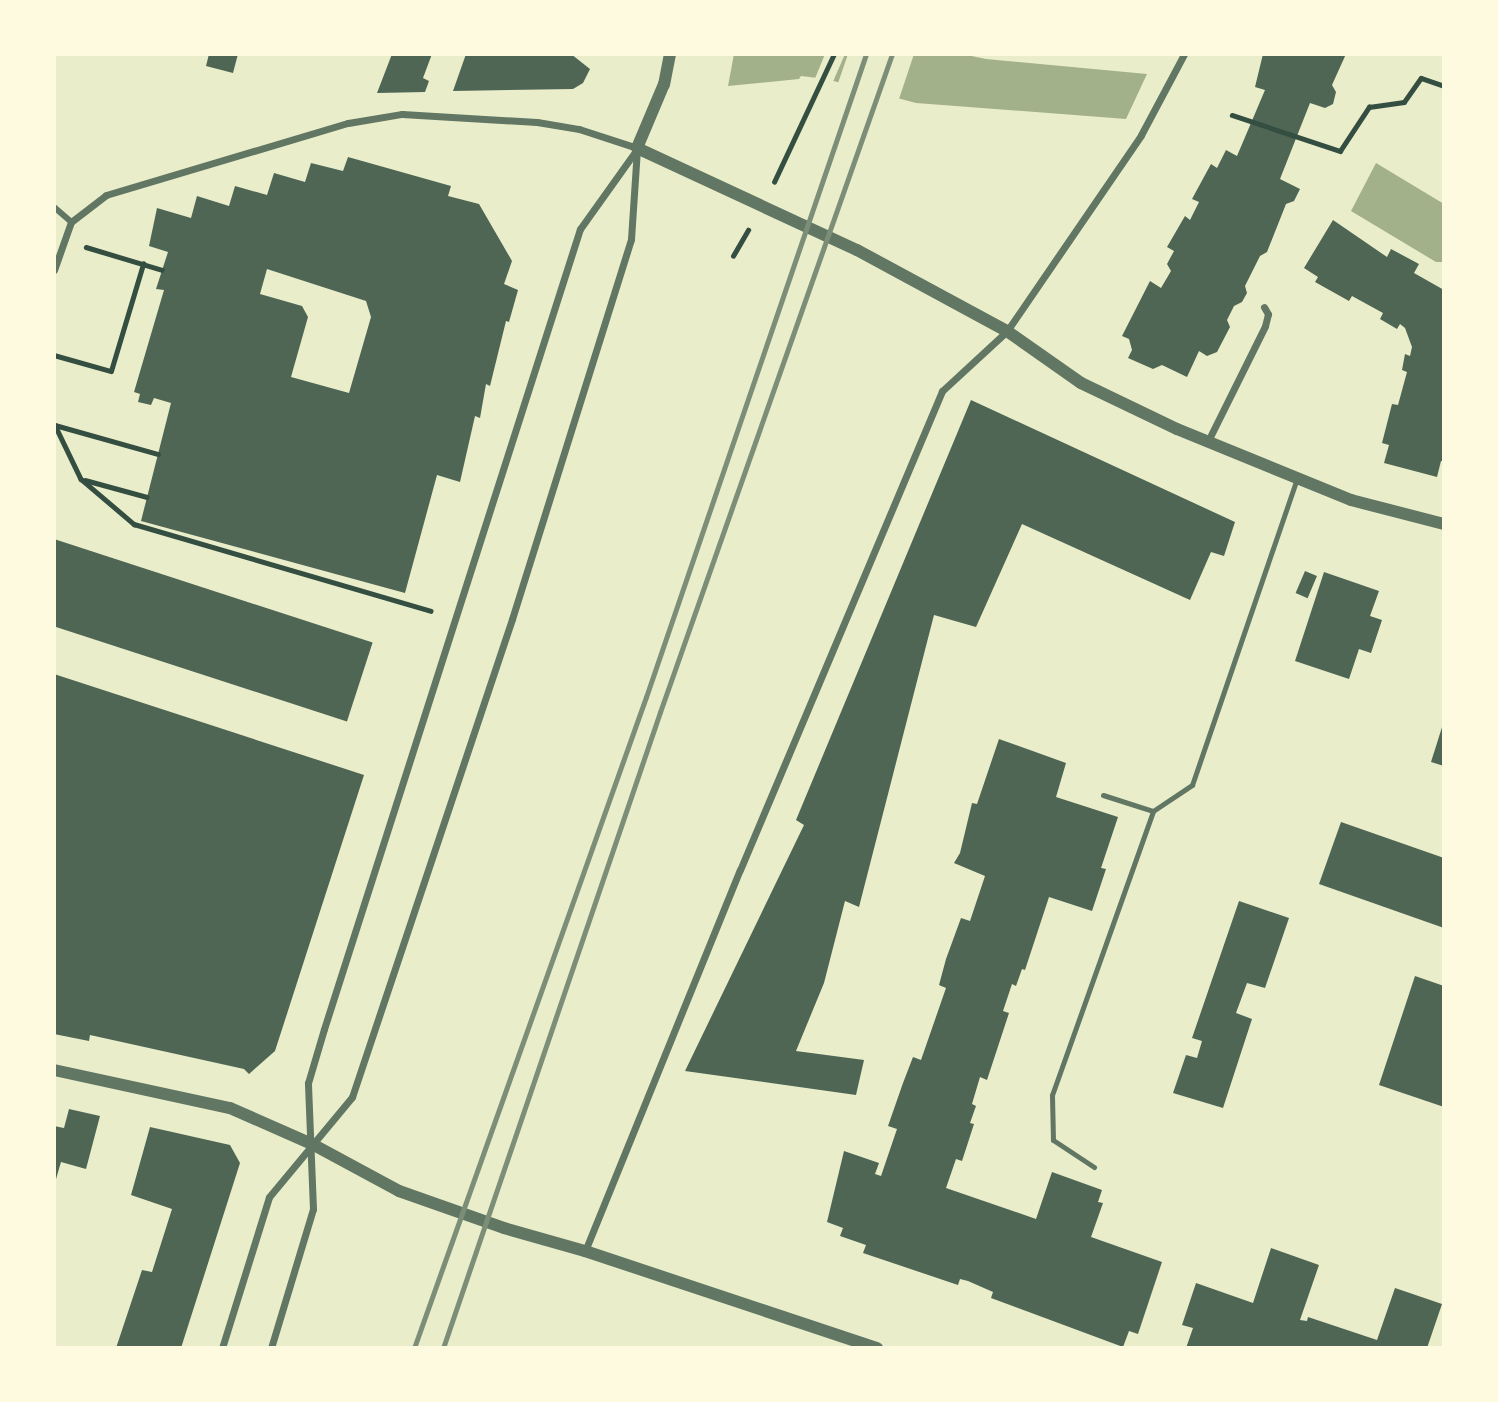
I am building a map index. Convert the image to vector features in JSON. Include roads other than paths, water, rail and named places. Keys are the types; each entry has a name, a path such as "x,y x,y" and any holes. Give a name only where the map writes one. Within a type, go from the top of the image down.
{"street":[{"path":"271,1348 313,1209 308,1083 580,229 637,148 664,84 670,54"},
{"path":"585,1251 740,870 942,391 1007,331 1141,135 1184,54"},
{"path":"54,270 71,222 106,195 348,123 402,114 537,122 579,129 637,148 857,250 1007,331 1081,383 1208,441 1351,500 1444,524"},
{"path":"222,1348 270,1197 352,1097 512,619 631,239 637,148"},
{"path":"54,207 71,222"},
{"path":"1208,441 1265,326 1268,314 1264,307"},
{"path":"54,1070 230,1108 312,1144 399,1191 504,1228 585,1251 877,1348"}],"lane":[{"path":"1094,1167 1054,1140 1052,1095 1153,811 1192,785 1297,478"},
{"path":"1103,795 1153,811"}],"railway":[{"path":"414,1348 646,697 866,54"},
{"path":"443,1348 660,712 892,54"}]}
